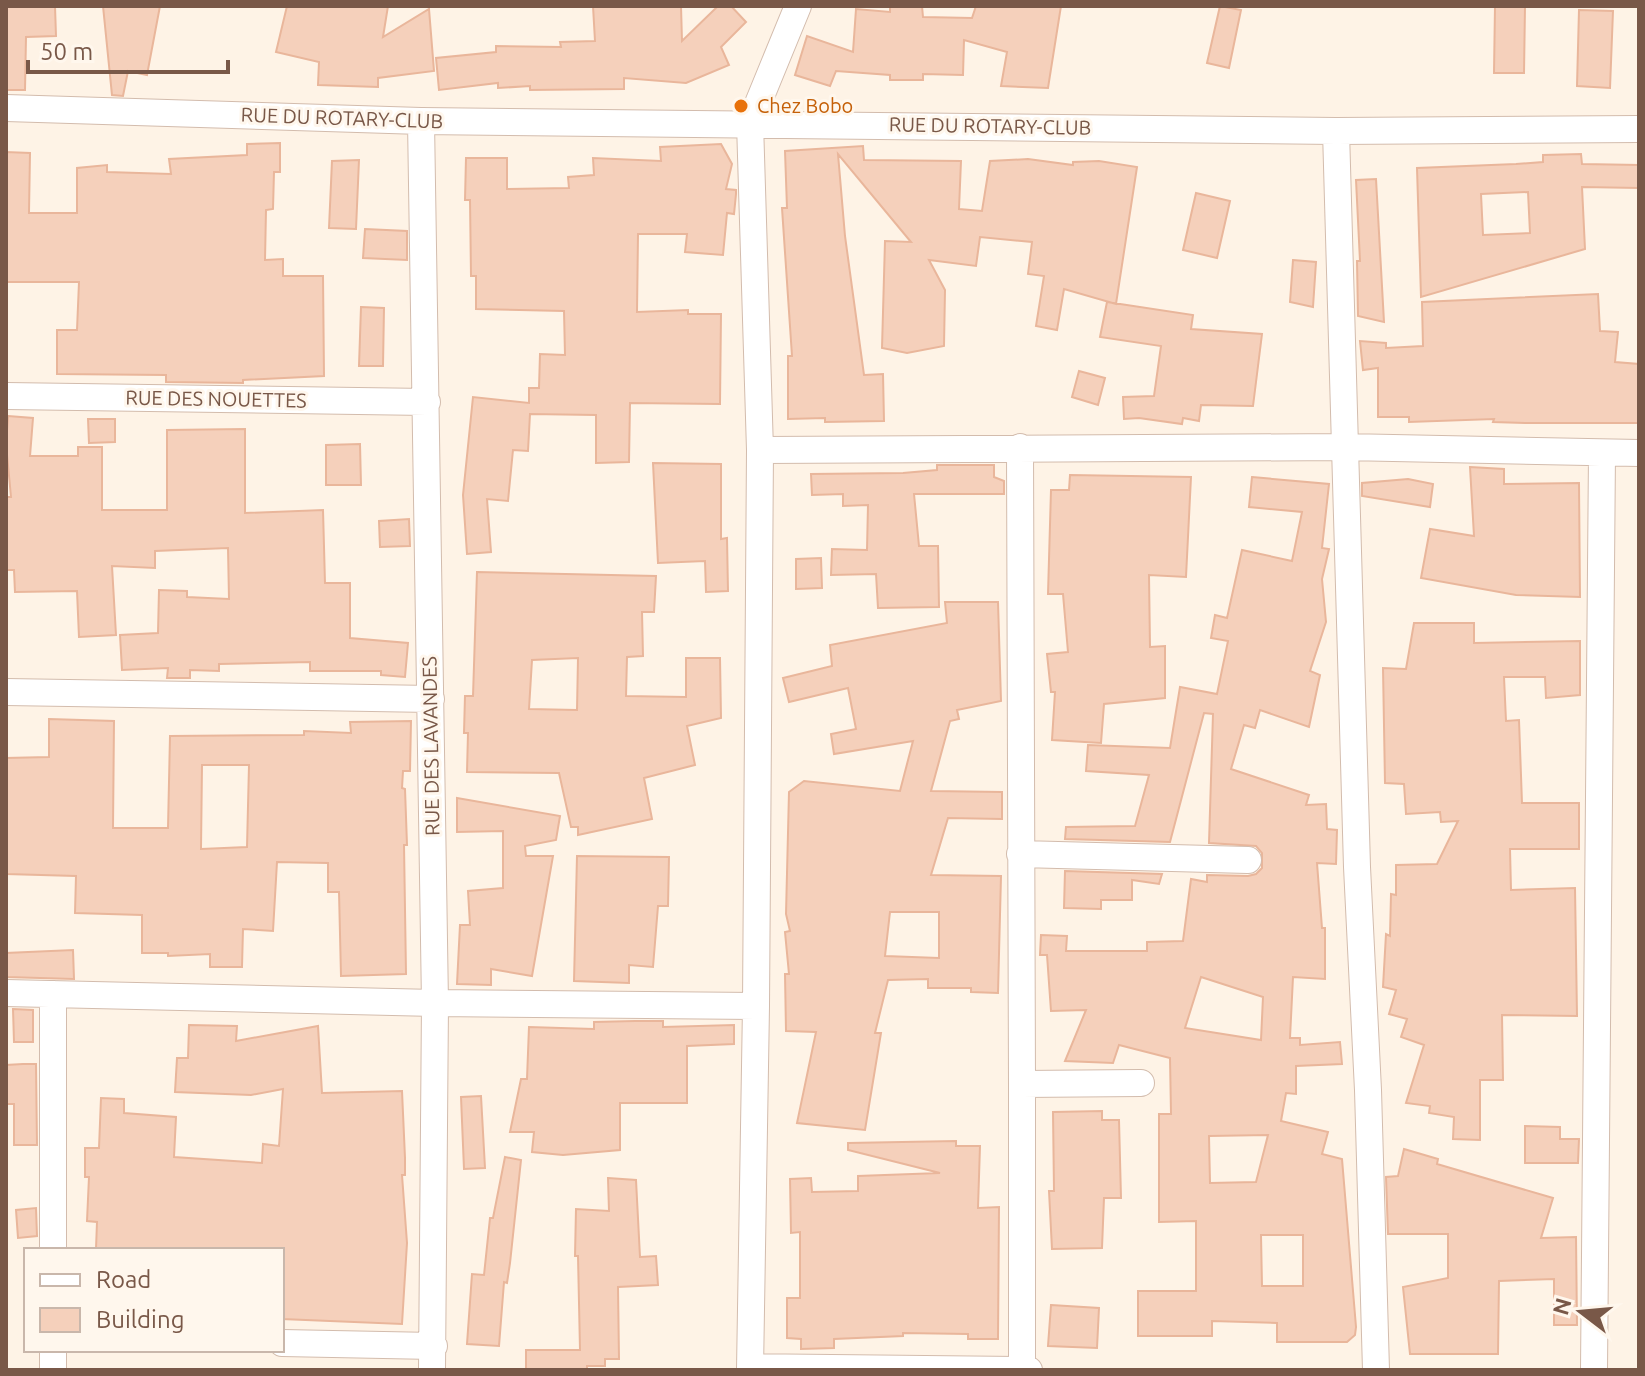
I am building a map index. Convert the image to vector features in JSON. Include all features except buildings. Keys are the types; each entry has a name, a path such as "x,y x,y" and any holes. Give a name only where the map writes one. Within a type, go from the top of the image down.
{"street":[{"path":"798,6 750,123 760,450 750,1368 1029,1370"},
{"name":"RUE DU ROTARY-CLUB","path":"6,108 421,121 1336,131 1639,129"},
{"name":"RUE DES LAVANDES","path":"421,121 435,1003 433,1358"},
{"path":"1336,131 1357,867 1368,1090 1376,1370"},
{"name":"RUE DES NOUETTES","path":"6,396 427,402"},
{"path":"1020,447 1022,1370"},
{"path":"760,450 1345,447 1639,453"},
{"path":"1594,1370 1602,453"},
{"path":"6,692 431,699"},
{"path":"1020,854 1248,860"},
{"path":"6,993 435,1003 756,1006"},
{"path":"53,994 53,1248"},
{"path":"1022,1084 1141,1083"},
{"path":"284,1343 433,1358"}],"place":[{"name":"Chez Bobo","path":"741,106"}]}
